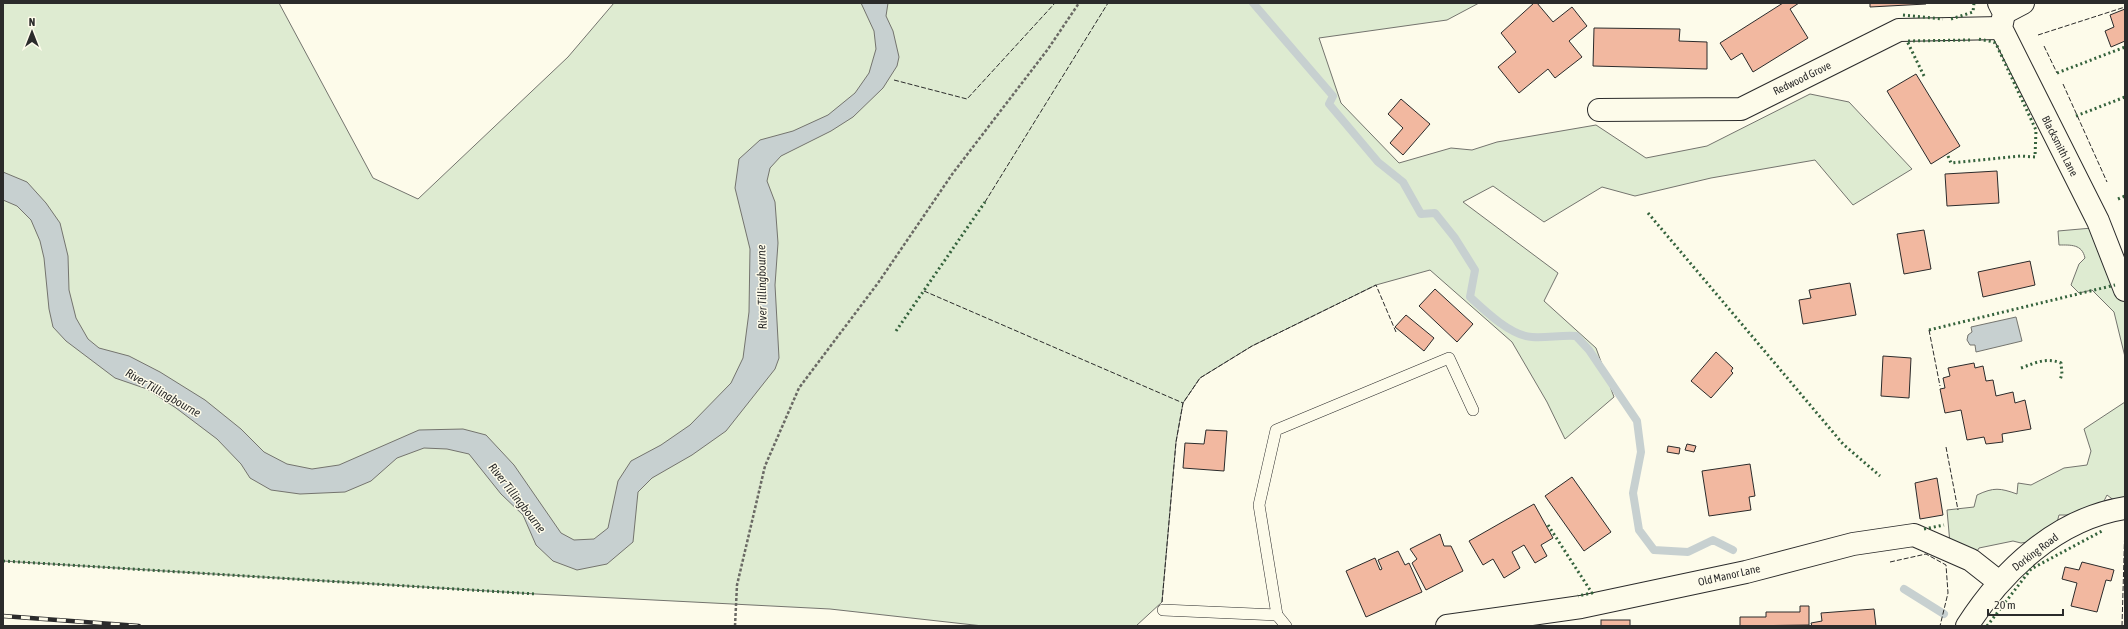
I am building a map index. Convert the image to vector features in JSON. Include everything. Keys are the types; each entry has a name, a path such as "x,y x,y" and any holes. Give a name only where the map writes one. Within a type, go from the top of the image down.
{"street":[{"path":"2001,15 2023,3"},
{"name":"Redwood Grove","path":"1599,110 1741,109 1899,30 2001,15"},
{"name":"Blacksmith Lane","path":"2001,15 2098,221 2125,290"},
{"name":"Dorking Road","path":"1967,626 1999,582 2020,562 2066,529 2092,516 2125,508"},
{"name":"Old Manor Lane","path":"1447,626 1581,607 1746,572 1853,544 1914,535 1971,560 1999,582"}],"lane":[{"path":"1286,626 1277,615 1259,505 1276,430 1449,358 1473,410"},
{"path":"1163,610 1277,615"}],"path":[{"path":"735,626 737,585 765,466 799,388 878,283 953,173 1048,49 1079,3"}],"green space":[{"path":"3,3 279,3 373,178 418,199 568,57 614,3 1479,3 1447,20 1319,38 1341,103 1399,163 1451,148 1472,150 1497,142 1596,125 1646,158 1707,146 1810,94 1849,102 1912,169 1853,205 1815,160 1711,178 1635,196 1602,187 1544,222 1493,186 1463,202 1558,273 1544,301 1596,348 1614,397 1565,439 1547,402 1512,342 1430,270 1376,285 1252,346 1200,378 1183,403 1176,442 1162,602 1136,626 983,626 830,609 536,594 3,561"},
{"path":"2092,228 2125,279 2125,357 2114,312 2092,290 2079,293 2071,285 2079,264 2085,258 2084,253 2075,246 2059,245 2058,231"},
{"path":"2125,402 2125,497 2115,501 2107,495 2102,505 2067,515 2059,515 2055,530 2034,541 2021,543 2013,541 1979,548 1973,558 1951,555 1947,510 1974,507 1977,495 1988,491 1997,489 2006,490 2017,494 2018,483 2031,485 2064,468 2087,465 2091,451 2084,429"}],"water":[{"name":"River Tillingbourne","path":"861,3 888,3 886,16 893,31 899,57 897,66 883,88 853,117 831,131 781,156 770,168 767,181 775,202 778,243 775,285 779,358 775,369 726,431 692,455 652,478 638,492 633,542 607,564 577,570 553,561 536,545 523,515 501,494 469,454 447,449 424,448 397,458 371,481 345,492 300,494 271,490 250,478 241,464 217,439 176,408 147,389 115,378 66,341 53,327 49,309 44,258 40,241 31,220 17,206 3,200 3,172 27,182 46,203 60,223 68,256 69,290 76,318 88,339 99,348 129,356 160,372 205,400 241,429 264,452 287,464 312,469 339,465 419,430 463,429 486,435 514,465 561,533 574,540 594,539 608,528 618,481 631,461 661,445 690,425 731,383 743,358 749,312 750,249 735,188 739,159 760,140 793,131 828,115 855,93 869,73 876,49 874,31"},
{"path":"2016,317 2022,341 1976,352 1975,345 1970,345 1967,340 1968,335 1972,332 1971,327"}],"building":[{"path":"1534,3 1537,3 1553,22 1572,7 1587,26 1569,41 1582,57 1555,78 1548,69 1519,93 1498,67 1516,52 1501,33"},
{"path":"1783,3 1799,3 1790,9 1808,38 1753,72 1742,53 1731,60 1720,43"},
{"path":"1870,3 1926,3 1926,4 1870,7"},
{"path":"2125,9 2125,41 2111,47 2105,31 2114,27 2110,15"},
{"path":"1594,28 1680,29 1679,41 1707,42 1707,69 1593,66"},
{"path":"1916,74 1960,146 1931,164 1887,91"},
{"path":"1401,99 1430,124 1403,155 1390,143 1403,128 1388,114"},
{"path":"1997,171 1999,203 1947,206 1945,174"},
{"path":"1924,230 1931,269 1904,274 1897,234"},
{"path":"2030,261 2035,285 1983,297 1978,272"},
{"path":"1850,283 1856,315 1803,324 1799,300 1811,298 1809,290"},
{"path":"1435,289 1473,324 1457,342 1419,306"},
{"path":"1406,315 1434,338 1424,351 1395,327"},
{"path":"1716,352 1733,368 1731,371 1733,373 1711,398 1691,381"},
{"path":"1883,356 1911,358 1909,398 1881,396"},
{"path":"1974,363 1975,368 1983,366 1986,381 1993,380 1996,396 2013,392 2015,403 2025,400 2031,429 2002,434 2003,442 1986,444 1984,437 1967,440 1961,410 1945,413 1940,389 1945,388 1943,378 1950,376 1948,368"},
{"path":"1206,430 1227,431 1224,471 1183,468 1185,443 1204,444"},
{"path":"1687,444 1696,446 1694,452 1685,450"},
{"path":"1668,446 1680,448 1679,454 1667,452"},
{"path":"1750,464 1755,496 1749,497 1751,510 1709,516 1702,471"},
{"path":"1572,477 1611,532 1584,551 1545,496"},
{"path":"1937,478 1943,515 1920,519 1915,483"},
{"path":"1534,504 1553,538 1541,545 1547,556 1535,563 1524,545 1512,552 1520,568 1504,578 1493,559 1483,565 1469,541"},
{"path":"1440,534 1444,546 1451,546 1463,571 1426,590 1412,563 1417,559 1410,549"},
{"path":"1398,551 1405,565 1409,563 1422,592 1366,617 1346,571 1375,558 1380,570 1382,569 1378,560"},
{"path":"2082,562 2114,570 2111,581 2106,580 2097,612 2071,606 2077,583 2062,579 2065,567 2079,570"},
{"path":"1800,606 1809,606 1809,625 1740,626 1740,617 1766,617 1766,612 1800,612"},
{"path":"1874,609 1876,626 1812,626 1811,623 1822,621 1821,613"},
{"path":"1601,620 1630,620 1630,626 1601,626"}],"waterway":[{"path":"1253,3 1333,96 1329,104 1378,162 1403,182 1421,214 1435,213 1455,238 1475,270 1470,297 1507,328 1524,336 1576,336 1589,350 1637,421 1641,452 1633,493 1639,530 1654,550 1688,552 1713,540 1733,550"},
{"path":"1904,589 1944,614"}],"railway":[{"path":"3,616 139,626"}],"hedge":[{"path":"1951,19 1973,12 1974,3"},
{"path":"1903,15 1943,19"},
{"path":"1948,156 1951,163 2021,156 2035,157 2036,130 1997,46 1994,42 1978,39"},
{"path":"1924,76 1907,41 1970,40"},
{"path":"2057,73 2125,47"},
{"path":"2076,116 2125,97"},
{"path":"2118,199 2125,196"},
{"path":"896,331 985,202"},
{"path":"1648,213 1843,444 1880,476"},
{"path":"1929,330 2115,285"},
{"path":"2021,368 2041,361 2056,361 2061,363 2062,374 2060,380"},
{"path":"1548,525 1592,593 1578,596"},
{"path":"1924,529 1944,525"},
{"path":"1987,626 2031,569 2102,531"},
{"path":"3,561 536,594"}],"fence":[{"path":"894,80 967,99 1055,3"},
{"path":"985,202 1108,3"},
{"path":"2038,35 2125,7"},
{"path":"2044,46 2057,73"},
{"path":"2063,84 2107,182"},
{"path":"1162,602 1176,442 1183,403 1200,378 1252,346 1376,285 1396,332"},
{"path":"924,291 1183,403"},
{"path":"1929,330 1940,386"},
{"path":"1946,447 1958,510"},
{"path":"2122,626 2125,523"},
{"path":"1890,562 1926,554 1946,565 1948,593 1940,626"}]}
